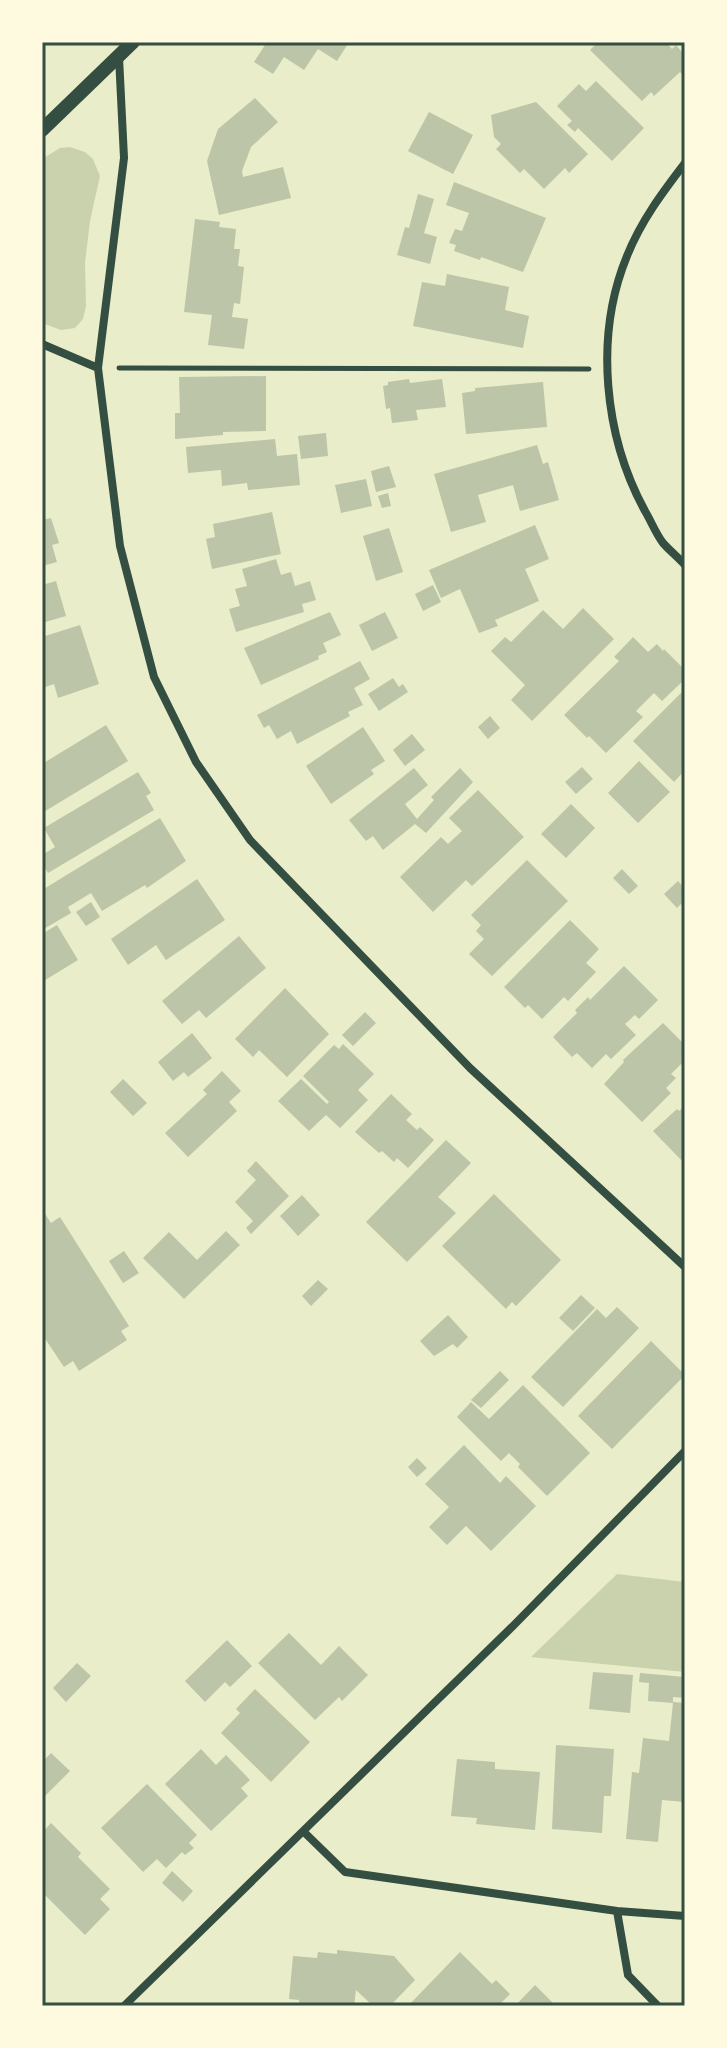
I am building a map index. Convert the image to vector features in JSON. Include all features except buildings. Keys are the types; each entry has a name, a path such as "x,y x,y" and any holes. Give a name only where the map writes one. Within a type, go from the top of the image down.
{"street":[{"path":"42,130 133,42"},
{"path":"119,57 124,158 98,368 120,546 154,677 196,762 250,840 470,1068 685,1267"},
{"path":"685,163 651,207 626,257 609,314 608,369 613,421 631,486 662,542 685,565"},
{"path":"42,344 98,368"},
{"path":"124,2006 513,1626 685,1451"},
{"path":"304,1832 345,1872 617,1911 685,1916"},
{"path":"617,1911 628,1975 658,2006"}],"path":[{"path":"98,368 608,369"}],"green space":[{"path":"70,147 85,152 93,159 100,176 85,263 86,306 83,319 75,328 61,330 42,323 42,159 60,148"},
{"path":"617,1574 685,1582 685,1672 531,1657"}]}
